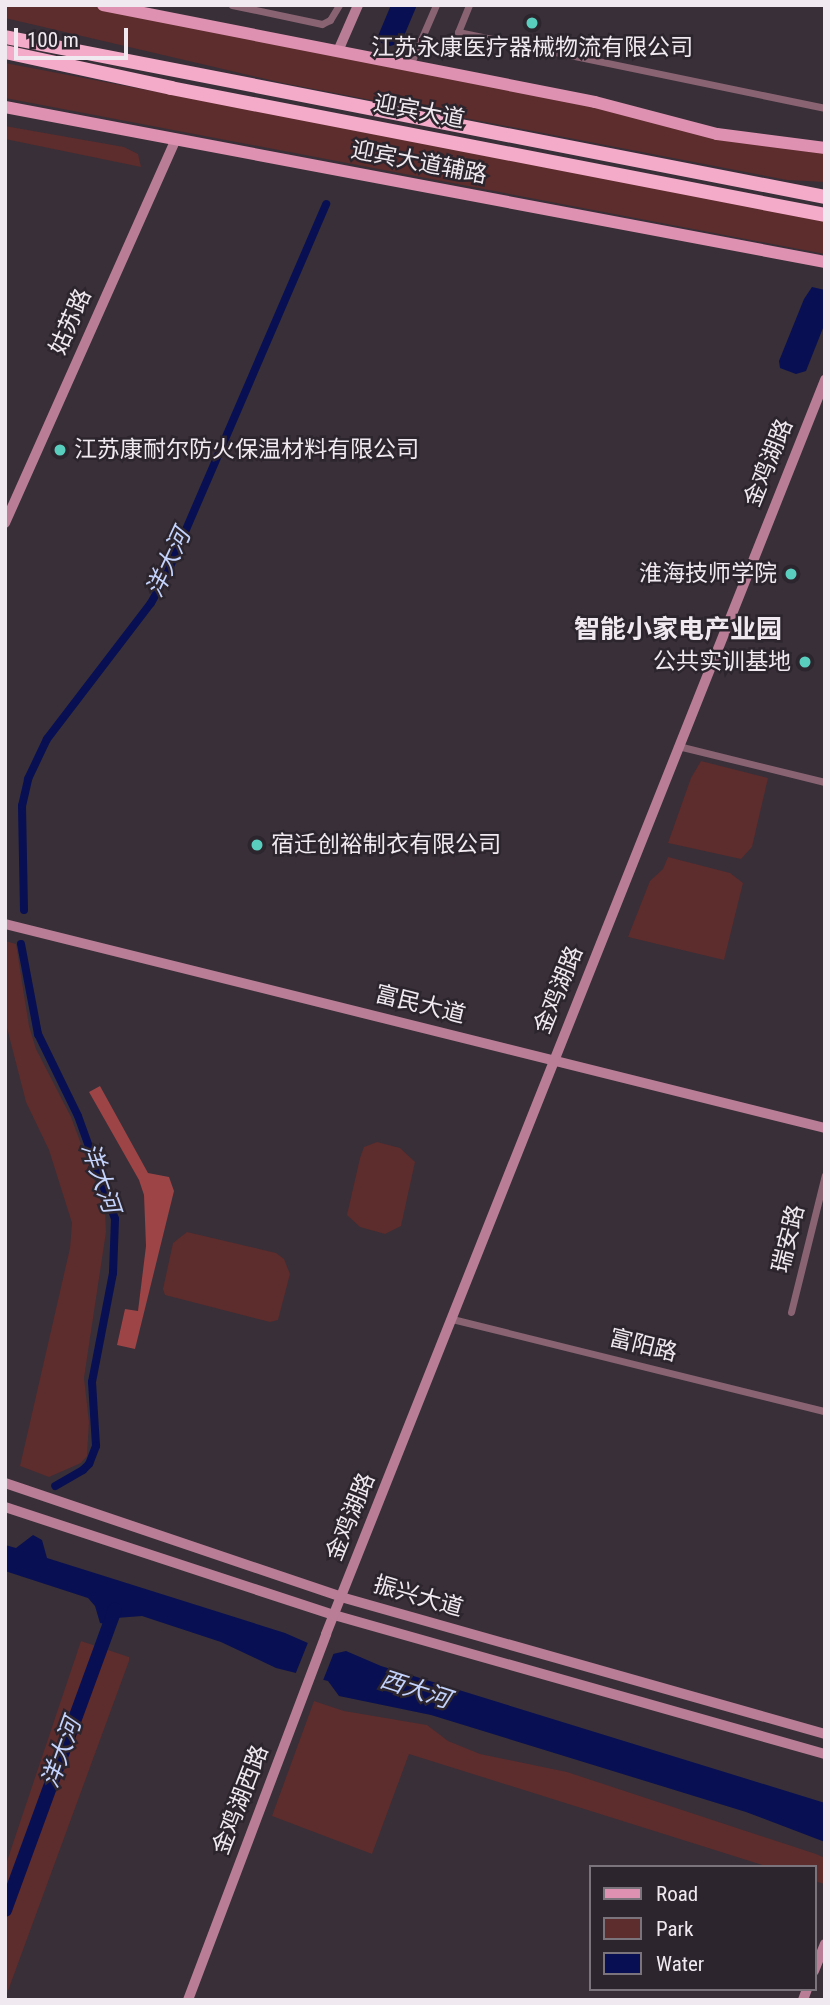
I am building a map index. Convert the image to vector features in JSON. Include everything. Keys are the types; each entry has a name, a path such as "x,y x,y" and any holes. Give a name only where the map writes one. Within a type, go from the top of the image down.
{"highway":[{"name":"迎宾大道","path":"8,38 825,195"},
{"name":"迎宾大道","path":"5,52 171,88 825,215"},
{"path":"5,60 171,88"}],"main road":[{"path":"103,5 595,102 717,134 825,148"},
{"name":"迎宾大道辅路","path":"5,107 825,262"}],"street":[{"path":"232,5 321,24 330,20 339,5"},
{"path":"338,51 358,5"},
{"path":"410,65 436,5"},
{"path":"469,5 458,32 825,108"},
{"name":"姑苏路","path":"5,523 176,139"},
{"name":"金鸡湖路","path":"334,1615 825,380"},
{"path":"678,746 825,782"},
{"name":"富民大道","path":"5,923 825,1128"},
{"name":"瑞安路","path":"791,1312 825,1175"},
{"name":"富阳路","path":"452,1319 825,1411"},
{"name":"振兴大道","path":"5,1483 341,1597 825,1734"},
{"name":"振兴大道","path":"5,1507 334,1615 825,1754"},
{"name":"金鸡湖西路","path":"188,2000 334,1615"},
{"path":"816,1966 825,1944"}],"green space":[{"path":"5,5 86,5 825,152 825,182 787,180 283,83 5,18"},
{"path":"5,63 825,219 825,254 5,98"},
{"path":"5,126 124,147 138,154 141,167 5,139"},
{"path":"701,761 768,778 752,847 741,859 668,843 691,778"},
{"path":"668,857 730,873 743,883 724,960 628,937 650,881 663,869"},
{"path":"5,941 16,944 29,1026 36,1049 71,1117 105,1209 106,1232 84,1378 89,1422 87,1456 81,1463 49,1477 20,1466 70,1248 72,1223 49,1150 26,1102 5,1020"},
{"path":"377,1142 400,1148 415,1162 401,1226 385,1234 360,1227 347,1215 364,1147"},
{"path":"187,1232 276,1253 284,1259 290,1274 278,1320 270,1322 165,1295 163,1289 173,1243"},
{"path":"81,1641 129,1657 129,1661 5,1999 5,1867"},
{"path":"314,1701 344,1711 427,1725 448,1741 480,1754 567,1772 816,1854 825,1858 825,1884 816,1882 816,1865 763,1865 409,1754 372,1854 272,1816"}],"shaded area":[{"path":"100,1086 148,1173 169,1177 174,1191 135,1349 117,1345 125,1309 138,1311 146,1246 144,1195 139,1180 89,1092"}],"water":[{"path":"391,5 417,5 401,43 390,46 381,43 378,36"},
{"path":"812,287 825,290 825,323 806,371 796,374 780,368 779,361 804,299"},
{"name":"西大河","path":"33,1535 42,1540 47,1558 285,1633 333,1654 346,1651 381,1666 825,1803 825,1842 746,1812 431,1715 339,1696 328,1681 276,1668 221,1642 142,1616 116,1618 111,1625 100,1623 95,1606 88,1598 5,1571 5,1545 16,1548"}],"pier":[{"path":"309,1640 335,1650 322,1683 295,1675"}],"waterway":[{"name":"洋大河","path":"24,910 22,806 28,779 47,739 151,603 166,576 326,204"},
{"name":"洋大河","path":"21,944 38,1034 78,1116 115,1219 113,1273 92,1382 96,1446 89,1464 83,1470 55,1486"},
{"name":"洋大河","path":"5,1910 115,1609"}],"place":[{"name":"江苏永康医疗器械物流有限公司","path":"532,23"},
{"name":"江苏康耐尔防火保温材料有限公司","path":"60,450"},
{"name":"淮海技师学院","path":"791,574"},
{"name":"公共实训基地","path":"805,662"},
{"name":"宿迁创裕制衣有限公司","path":"257,845"}],"district":[{"name":"智能小家电产业园","path":"678,630"}]}
